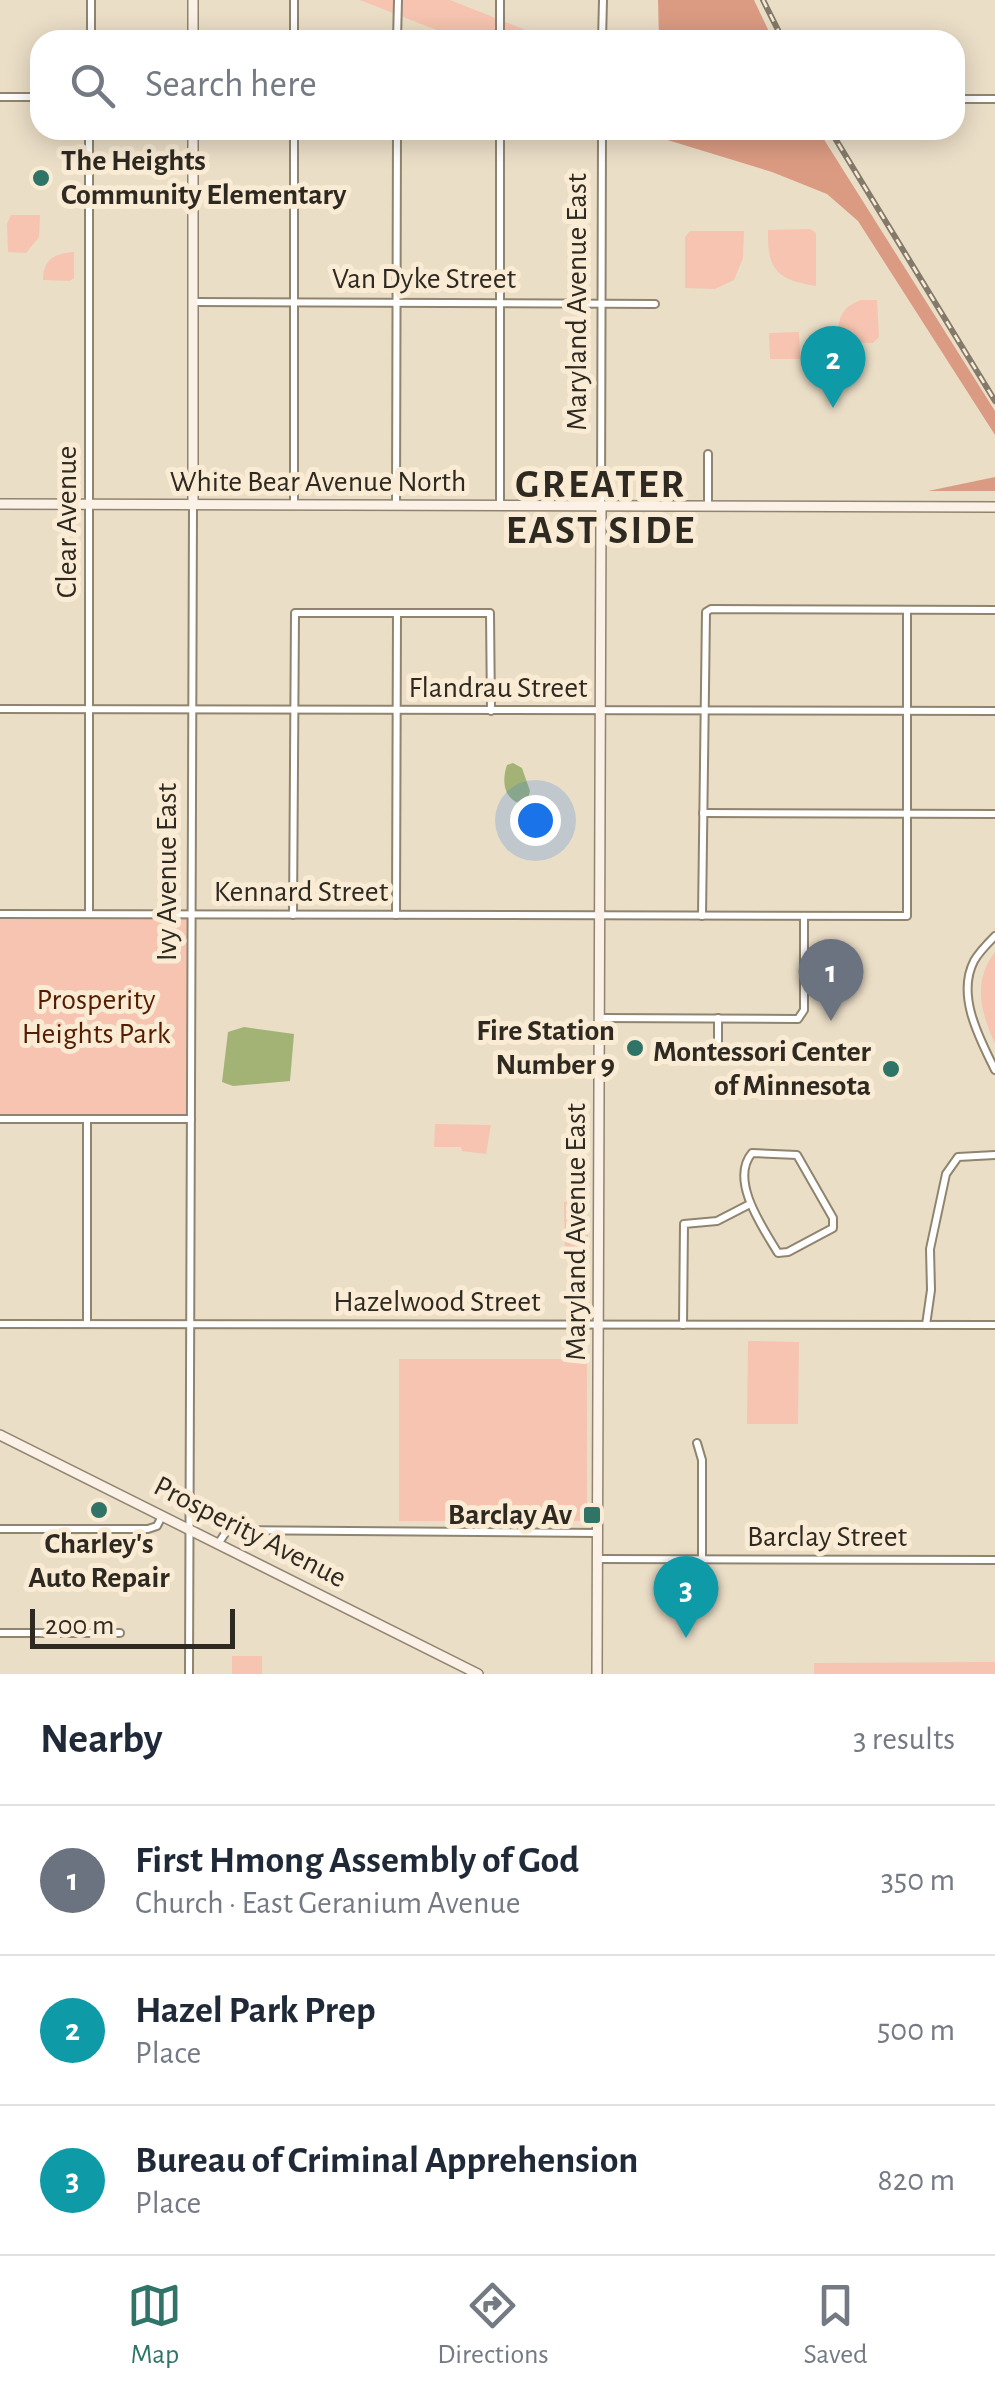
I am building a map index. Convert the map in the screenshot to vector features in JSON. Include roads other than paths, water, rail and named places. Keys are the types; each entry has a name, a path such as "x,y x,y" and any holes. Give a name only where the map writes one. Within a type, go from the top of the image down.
{"main road":[{"path":"192,0 192,30"},
{"name":"Ivy Avenue East","path":"193,140 193,506"},
{"name":"White Bear Avenue North","path":"0,504 995,507"},
{"name":"Maryland Avenue East","path":"598,1674 602,508"},
{"name":"Prosperity Avenue","path":"0,1435 478,1674"}],"street":[{"path":"90,0 91,30"},
{"path":"294,0 294,30"},
{"path":"397,30 398,0"},
{"path":"500,0 500,30"},
{"path":"602,0 602,30"},
{"path":"0,97 30,97"},
{"path":"965,100 995,100"},
{"name":"Clear Avenue","path":"89,140 89,914"},
{"path":"294,140 294,507"},
{"path":"396,507 397,140"},
{"path":"500,140 500,508"},
{"name":"Maryland Avenue East","path":"602,140 602,508"},
{"name":"Van Dyke Street","path":"193,302 654,304"},
{"path":"708,454 708,508"},
{"name":"Ivy Avenue East","path":"189,1674 193,506"},
{"path":"907,610 907,814"},
{"path":"702,916 706,612 995,610"},
{"path":"293,915 295,612 490,614 491,711"},
{"path":"396,915 397,614"},
{"name":"Flandrau Street","path":"0,709 995,711"},
{"path":"703,813 995,814"},
{"name":"Kennard Street","path":"0,914 906,916 907,814"},
{"path":"601,1018 802,1017 804,916"},
{"path":"995,936 974,962 969,978 972,1020 995,1070"},
{"path":"718,1018 718,1058"},
{"path":"0,1119 191,1120"},
{"path":"87,1324 88,1119"},
{"path":"752,1153 792,1153 803,1164 835,1225 781,1254 750,1204 746,1193 747,1158 752,1153"},
{"path":"926,1325 931,1290 930,1249 946,1174 958,1157 995,1155"},
{"path":"684,1324 684,1224 717,1221 750,1204"},
{"name":"Hazelwood Street","path":"0,1324 995,1326"},
{"path":"697,1443 702,1460 702,1560"},
{"path":"0,1529 148,1529 157,1526 162,1516"},
{"path":"218,1544 232,1530 600,1533"},
{"name":"Barclay Street","path":"600,1559 995,1560"},
{"path":"0,1633 120,1633"}],"railway":[{"path":"763,0 778,30"},
{"path":"836,140 995,401"}],"place":[{"name":"The Heights Community Elementary","path":"41,178"},
{"name":"Hazel Park Prep","path":"833,408"},
{"name":"First Hmong Assembly of God","path":"831,1021"},
{"name":"Fire Station Number 9","path":"635,1048"},
{"name":"Montessori Center of Minnesota","path":"891,1069"},
{"name":"Charley's Auto Repair","path":"99,1510"},
{"name":"Barclay Av","path":"592,1515"},
{"name":"Bureau of Criminal Apprehension","path":"686,1638"}],"district":[{"name":"GREATER EAST SIDE","path":"601,508"}],"park label":[{"name":"Prosperity Heights Park","path":"96,1017"}]}
